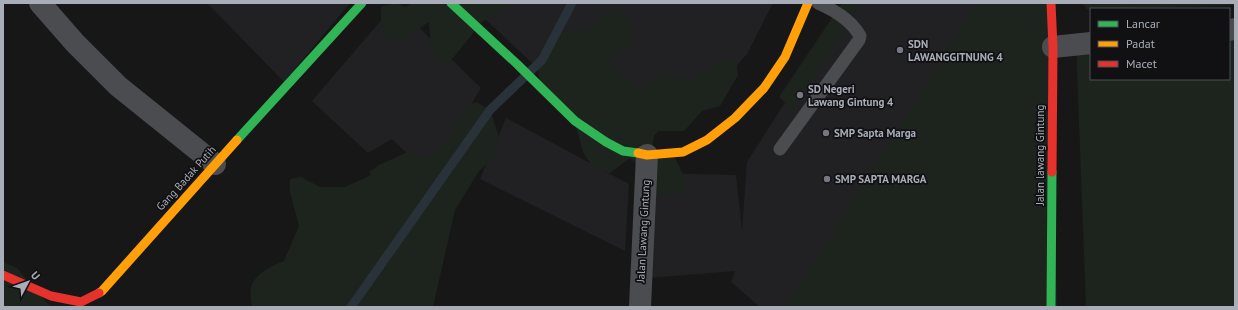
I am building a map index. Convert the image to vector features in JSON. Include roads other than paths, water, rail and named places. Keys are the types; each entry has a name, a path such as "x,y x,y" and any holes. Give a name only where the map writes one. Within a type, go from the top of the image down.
{"street":[{"path":"40,3 75,43 118,86 215,164"},
{"name":"Gang Badak Putih","path":"3,275 51,296 81,302 102,291 215,164 362,3"},
{"path":"458,5 575,121 623,152 647,155 683,152 707,140 735,118 764,88 785,57 808,3"},
{"name":"Jalan lawang Gintung","path":"1051,3 1053,47 1051,307"},
{"path":"1053,47 1090,43"},
{"name":"Jalan Lawang Gintung","path":"640,307 647,155"}],"lane":[{"path":"780,149 860,40 860,36 855,29 833,9 818,3"}],"waterway":[{"path":"351,307 490,110 542,60 572,3"}],"place":[{"name":"SDN LAWANGGITNUNG 4","path":"900,50"},
{"name":"SD Negeri Lawang Gintung 4","path":"800,95"},
{"name":"SMP Sapta Marga","path":"826,133"},
{"name":"SMP SAPTA MARGA","path":"827,179"}]}
